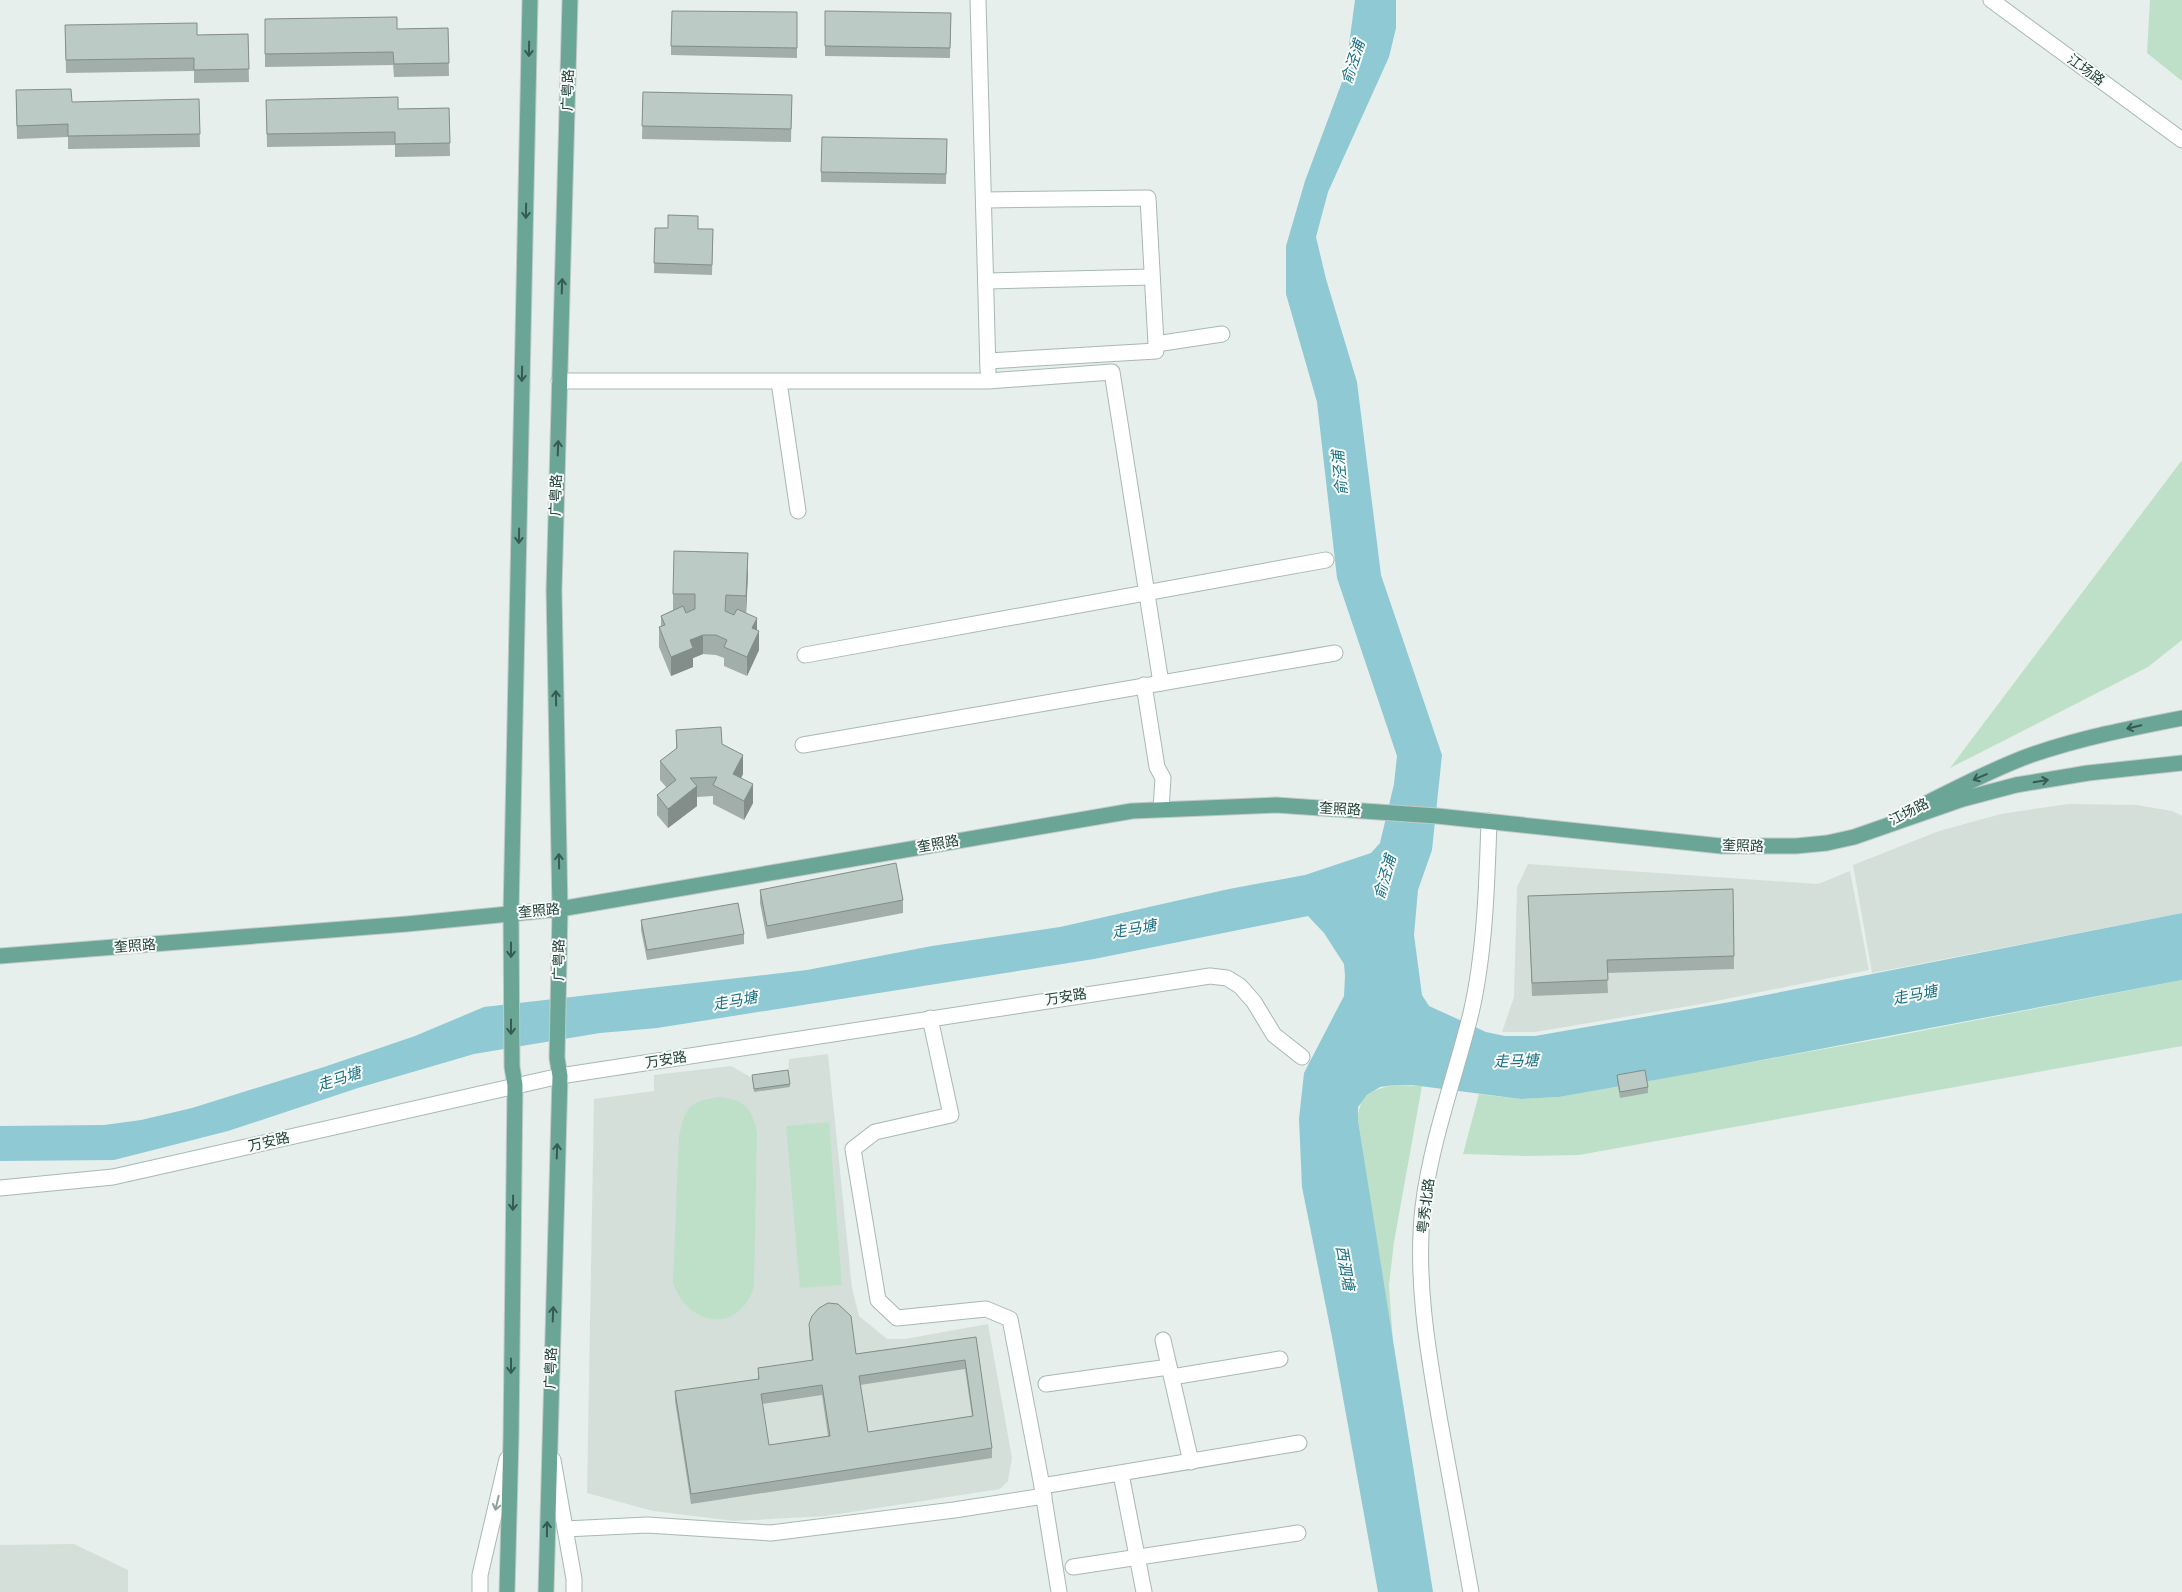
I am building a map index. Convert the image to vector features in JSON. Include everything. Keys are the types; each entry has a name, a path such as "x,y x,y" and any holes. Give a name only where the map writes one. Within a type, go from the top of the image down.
{"main road":[{"path":"508,1584 512,1438 515,1085 512,1067 511,913 530,0"},
{"name":"广粤路","path":"546,1585 560,1076 557,1058 560,909 554,592 570,0"},
{"name":"江场路","path":"1876,828 1971,781 2030,756 2085,739 2182,718"},
{"name":"江场路","path":"1876,828 1963,799 2016,785 2088,773 2182,763"},
{"name":"奎照路","path":"0,956 407,924 560,909 1132,811 1276,805 1437,816 1721,846 1762,847 1827,843 1854,837 1876,828"}],"street":[{"path":"978,0 988,381"},
{"name":"江场路","path":"1991,0 2182,140"},
{"path":"984,200 1148,198 1156,344 1156,351 988,360"},
{"path":"986,281 1152,277"},
{"path":"1156,344 1222,334"},
{"path":"559,381 988,381 1112,372 1161,683"},
{"path":"779,382 798,511"},
{"path":"805,655 1147,591 1326,560"},
{"path":"803,745 1335,653"},
{"path":"1144,685 1157,768 1163,778 1161,810"},
{"name":"粤秀北路","path":"1471,1592 1426,1342 1421,1255 1423,1207 1445,1110 1471,1011 1487,888 1489,821"},
{"name":"万安路","path":"0,1188 113,1177 560,1076 1210,976 1227,978 1240,986 1259,1009 1274,1035 1302,1057"},
{"path":"930,1018 951,1115 875,1132 852,1149 878,1300 897,1318 986,1309 1010,1320 1043,1491 1059,1592"},
{"path":"1164,1340 1191,1462"},
{"path":"1046,1384 1280,1359"},
{"path":"480,1592 480,1575 512,1438"},
{"name":"广粤路","path":"549,1438 574,1579 574,1592"},
{"path":"565,1529 647,1525 771,1533 954,1510 1122,1474 1299,1443"},
{"path":"1122,1474 1144,1592"},
{"path":"1073,1567 1298,1533"}],"shaded area":[{"path":"2068,804 2136,805 2172,811 2182,816 2182,913 1872,973 1853,865 1939,831 2001,814"},
{"path":"1528,864 1818,884 1850,871 1869,970 1701,1004 1535,1032 1502,1032 1514,997 1517,887"},
{"path":"828,1054 852,1288 859,1316 887,1339 905,1339 988,1324 1012,1458 1008,1481 1000,1489 826,1516 735,1521 653,1511 587,1493 594,1099 654,1091 654,1075 731,1066 752,1078 788,1073 789,1059"},
{"path":"74,1544 128,1570 128,1592 0,1592 0,1545"}],"green space":[{"path":"2150,0 2182,0 2182,81 2147,53"},
{"path":"2182,460 2182,640 2148,667 1950,768"},
{"path":"2182,980 2182,1046 1579,1155 1463,1154 1479,1094 1521,1099 1559,1097 1885,1038"},
{"path":"1395,1085 1422,1086 1394,1242 1389,1285 1393,1343 1358,1120 1361,1105 1368,1095"},
{"path":"719,1097 735,1100 746,1106 757,1132 754,1286 747,1301 738,1312 726,1318 714,1319 702,1316 690,1309 680,1298 673,1283 681,1126 686,1112 695,1104"},
{"path":"829,1122 842,1285 800,1288 786,1126"}],"water":[{"path":"1355,0 1396,0 1396,28 1389,57 1328,192 1316,237 1326,279 1357,382 1381,575 1442,755 1432,850 1418,890 1414,935 1422,995 1429,1006 1486,1032 1505,1036 1535,1036 1730,1002 2182,913 2182,980 1559,1097 1521,1099 1412,1085 1380,1087 1367,1095 1358,1107 1358,1120 1433,1592 1378,1592 1333,1342 1302,1187 1299,1119 1304,1073 1344,996 1345,976 1344,964 1324,933 1308,916 1094,959 657,1028 600,1033 474,1054 358,1088 228,1131 114,1160 0,1161 0,1126 104,1125 141,1120 192,1108 324,1067 415,1036 484,1007 807,970 932,946 1060,927 1229,889 1305,875 1371,853 1380,843 1394,784 1397,756 1337,578 1317,402 1286,294 1286,246 1305,181 1345,74"}],"building":[{"path":"672,11 797,12 797,48 671,46"},
{"path":"825,11 951,13 950,48 825,46"},
{"path":"397,17 397,29 448,28 449,63 394,64 393,52 265,54 265,19"},
{"path":"197,23 197,35 248,34 249,69 194,70 194,58 66,60 65,25"},
{"path":"71,89 72,102 199,99 200,134 68,136 68,124 17,126 16,90"},
{"path":"643,92 792,95 791,129 642,126"},
{"path":"398,97 398,109 449,108 450,143 395,144 395,132 267,134 266,100"},
{"path":"822,137 947,139 946,174 821,172"},
{"path":"668,215 698,216 698,229 713,229 712,265 654,263 655,228 668,228"},
{"path":"674,551 748,553 746,596 726,595 725,611 734,615 737,609 757,618 752,628 759,631 747,657 724,647 727,640 716,635 703,635 690,640 693,648 671,657 659,627 665,625 661,616 683,606 686,613 695,609 695,594 673,594"},
{"path":"721,727 722,744 743,755 733,774 753,784 744,801 713,785 717,777 690,778 697,786 668,809 657,795 676,780 660,761 677,748 676,730"},
{"path":"896,863 903,900 767,926 760,890"},
{"path":"1733,889 1734,956 1607,960 1608,980 1532,983 1528,896"},
{"path":"738,903 744,934 647,950 641,920"},
{"path":"788,1070 790,1084 754,1089 752,1075"},
{"path":"1645,1070 1648,1087 1620,1092 1617,1075"},
{"path":"828,1303 838,1304 851,1316 856,1354 976,1337 992,1448 691,1494 675,1391 759,1379 758,1368 813,1360 809,1324 812,1316 819,1308","holes":["965,1360 973,1416 868,1432 859,1376","822,1385 830,1436 769,1445 761,1394"]}],"water label":[{"name":"俞泾浦","path":"1353,62"},
{"name":"俞泾浦","path":"1340,473"},
{"name":"俞泾浦","path":"1385,877"},
{"name":"走马塘","path":"1134,929"},
{"name":"走马塘","path":"1915,995"},
{"name":"走马塘","path":"735,1001"},
{"name":"走马塘","path":"1516,1061"},
{"name":"走马塘","path":"339,1079"},
{"name":"西泗塘","path":"1345,1268"}]}
